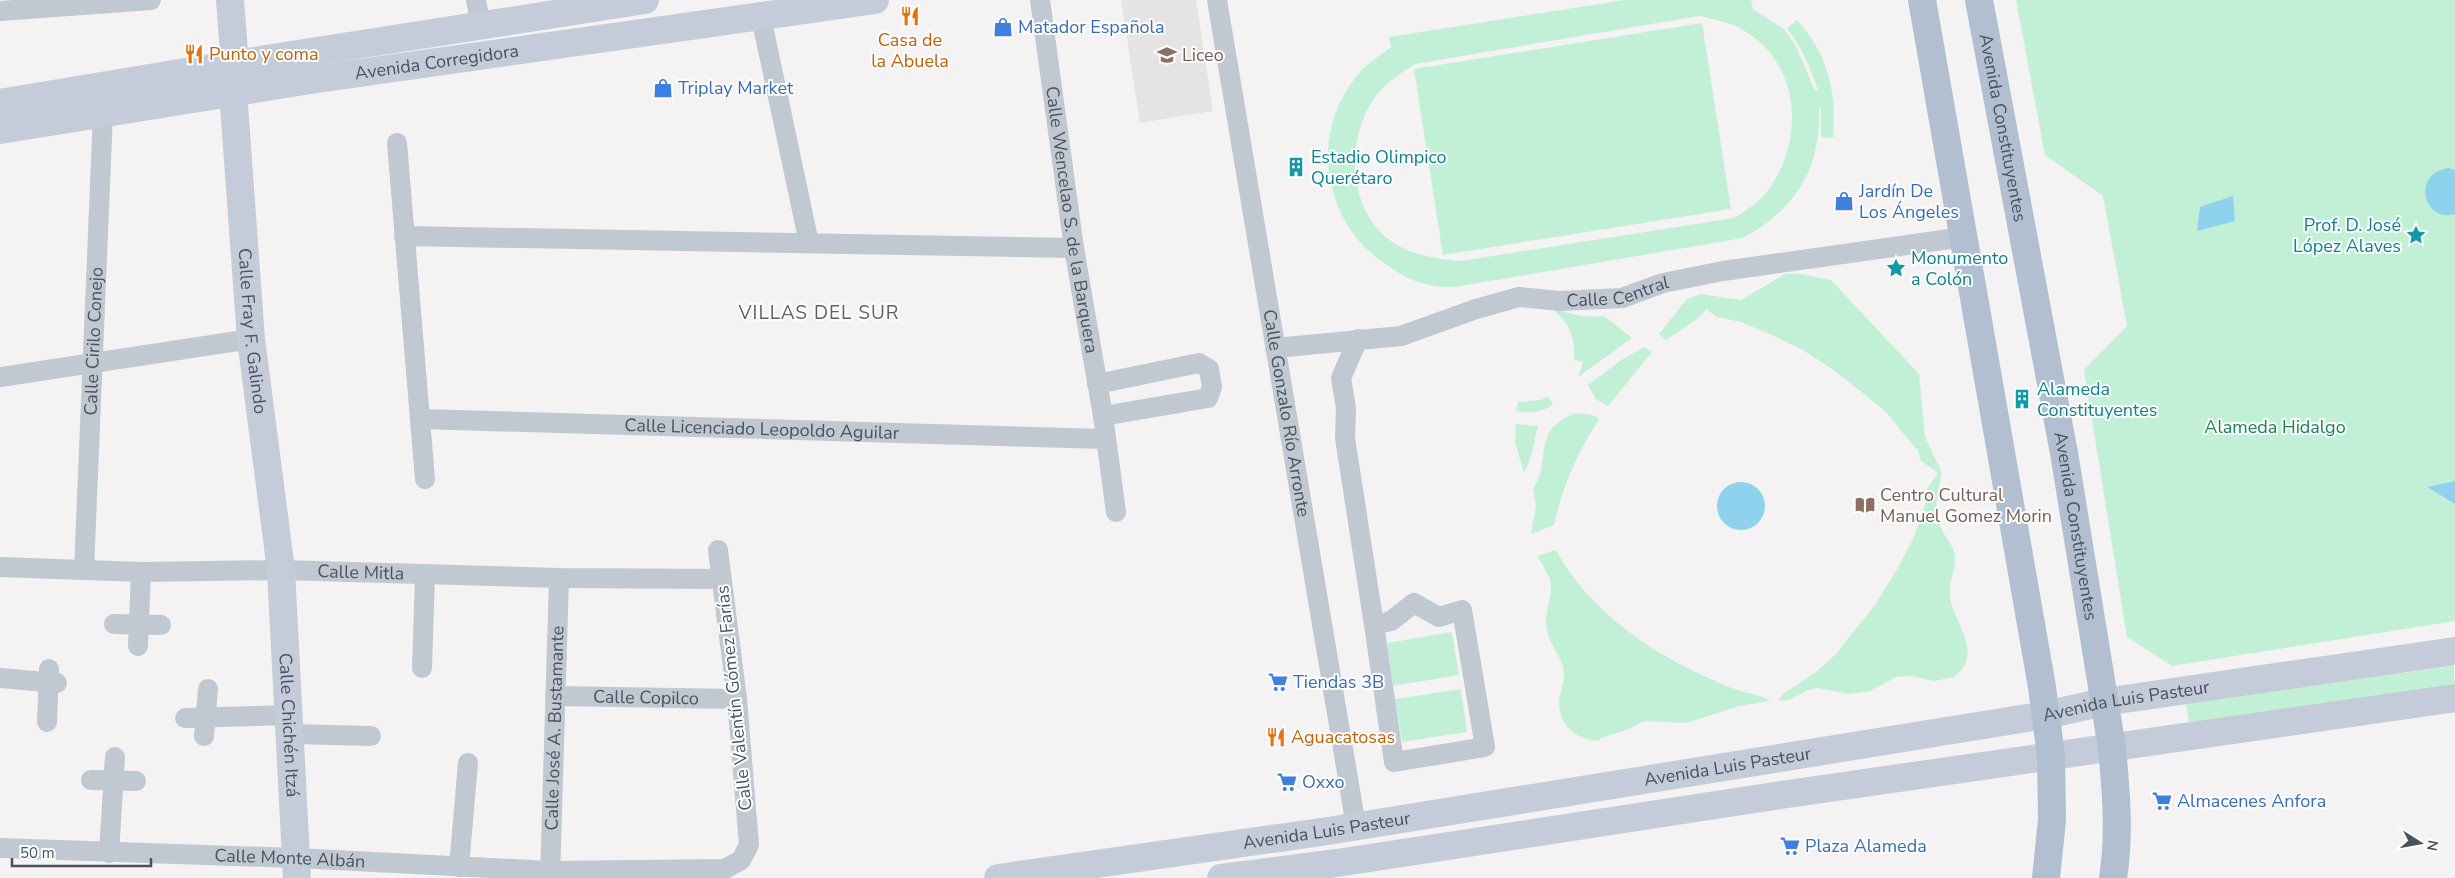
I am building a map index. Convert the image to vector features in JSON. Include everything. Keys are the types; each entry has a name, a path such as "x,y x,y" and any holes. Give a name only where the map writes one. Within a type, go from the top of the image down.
{"main road":[{"name":"Calle Fray F. Galindo","path":"230,0 234,64 233,92 251,339 281,570"},
{"name":"Avenida Corregidora","path":"0,103 234,64 479,13 645,0"},
{"name":"Avenida Corregidora","path":"0,130 233,92 875,0"},
{"path":"1922,0 2046,715 2051,756 2052,820 2046,878"},
{"name":"Avenida Constituyentes","path":"1979,0 2064,453 2112,748 2116,788 2117,854 2113,878"},
{"name":"Calle Chichén Itzá","path":"281,570 296,868"},
{"name":"Avenida Luis Pasteur","path":"998,878 1113,870 1356,826 2046,715 2104,702 2455,651"},
{"name":"Avenida Luis Pasteur","path":"1221,878 1270,875 2051,756 2455,698"}],"street":[{"path":"0,11 70,2 151,0"},
{"name":"Calle Wencelao S. de la Barquera","path":"1040,0 1074,248 1103,416 1116,512"},
{"name":"Calle Gonzalo Río Arronte","path":"1217,0 1356,826"},
{"path":"761,17 809,243"},
{"name":"Calle Cirilo Conejo","path":"84,570 103,113"},
{"path":"397,143 425,479"},
{"path":"404,236 1074,248"},
{"name":"Calle Central","path":"1275,348 1401,336 1476,309 1519,297 1560,301 1622,298 1663,283 1723,271 1964,237"},
{"path":"0,378 251,339"},
{"path":"1358,339 1341,378 1346,408 1344,438 1382,623 1394,762 1485,747 1462,610 1439,617 1382,623"},
{"path":"1097,384 1199,363 1209,369 1212,387 1208,398 1103,416"},
{"name":"Calle Licenciado Leopoldo Aguilar","path":"420,419 1105,439"},
{"name":"Calle Valentín Gómez Farías","path":"718,550 737,699 749,845"},
{"name":"Calle Mitla","path":"0,567 141,572 281,570 559,578 721,578"},
{"path":"138,646 141,572"},
{"path":"422,668 425,575"},
{"name":"Calle José A. Bustamante","path":"550,875 559,578"},
{"path":"114,624 161,625"},
{"path":"0,678 52,678 48,722"},
{"path":"205,727 208,689"},
{"name":"Calle Copilco","path":"555,696 737,699"},
{"path":"185,718 205,727 290,725 371,736"},
{"path":"109,853 115,757"},
{"path":"459,867 468,763"},
{"path":"91,780 136,781"},
{"name":"Calle Monte Albán","path":"0,848 109,853 296,868 459,867 550,875 725,869 741,860 749,845"}],"shaded area":[{"name":"Liceo","path":"1121,0 1196,0 1213,111 1140,123"}],"green space":[{"path":"1625,0 1751,0 1753,9 1784,29 1796,46 1815,91 1818,90 1809,66 1787,28 1797,20 1816,46 1823,60 1832,89 1833,138 1821,137 1821,108 1819,108 1815,150 1810,168 1802,185 1778,214 1762,227 1743,238 1455,287 1432,286 1404,276 1376,257 1357,238 1342,216 1333,191 1328,166 1329,139 1335,114 1347,90 1364,68 1391,47 1389,37","holes":["1699,16 1739,28 1759,42 1775,59 1785,79 1791,101 1792,123 1789,146 1781,168 1762,198 1734,218 1461,261 1423,255 1401,247 1382,234 1368,216 1359,195 1355,172 1356,148 1361,125 1370,104 1384,87 1415,64"]},
{"name":"Alameda Hidalgo","path":"2016,0 2455,0 2455,621 2172,666 2127,637 2084,370 2127,326 2103,196 2045,155"},
{"path":"1702,23 1731,209 1443,255 1414,69"},
{"path":"1785,274 1800,274 1831,280 1919,374 1925,437 1942,473 1937,495 1938,518 1955,556 1950,597 1967,648 1967,658 1963,668 1954,677 1934,681 1911,676 1896,677 1870,691 1849,694 1818,688 1808,690 1789,700 1778,701 1783,694 1816,672 1836,654 1875,605 1913,539 1924,509 1927,489 1938,473 1921,461 1918,451 1885,411 1835,371 1803,350 1741,322 1717,317 1706,309 1700,317 1666,340 1659,334 1686,300 1700,294 1741,300"},
{"path":"1549,306 1576,315 1604,316 1632,338 1578,377 1583,362 1574,360 1574,344 1566,323"},
{"path":"1644,347 1652,352 1608,406 1596,399 1588,385 1620,361"},
{"path":"1548,396 1553,405 1549,407 1540,411 1516,411 1518,402 1541,400"},
{"path":"1575,413 1592,415 1599,419 1584,444 1572,470 1561,497 1554,525 1531,534 1536,506 1533,489 1542,467 1547,437 1552,428 1561,420"},
{"path":"1516,424 1538,426 1530,460 1524,473 1515,442"},
{"path":"1556,550 1585,592 1623,627 1645,643 1690,669 1731,688 1760,696 1770,701 1740,706 1686,723 1644,721 1629,729 1601,738 1599,741 1584,738 1571,731 1560,712 1559,703 1564,677 1563,667 1549,636 1546,624 1551,592 1550,580 1537,556"},
{"path":"1452,632 1459,675 1393,686 1387,643"},
{"path":"2454,666 2455,697 2189,722 2186,703"},
{"path":"1461,689 1467,732 1402,742 1395,699"}],"water":[{"path":"2449,168 2455,170 2455,214 2444,215 2435,211 2429,205 2426,187 2429,179 2437,172"},
{"path":"2233,196 2235,221 2197,231 2200,207"},
{"path":"2455,481 2455,504 2427,487"},
{"path":"1741,482 1750,484 1758,489 1763,497 1765,506 1763,515 1758,523 1750,528 1741,530 1732,528 1724,523 1719,515 1717,506 1719,497 1724,489 1732,484"}],"place":[{"name":"Casa de la Abuela","path":"910,16"},
{"name":"Matador Española","path":"1003,27"},
{"name":"Punto y coma","path":"194,54"},
{"name":"Liceo","path":"1167,55"},
{"name":"Triplay Market","path":"663,88"},
{"name":"Estadio Olimpico Querétaro","path":"1296,167"},
{"name":"Jardín De Los Ángeles","path":"1844,201"},
{"name":"Prof. D. José López Alaves","path":"2416,235"},
{"name":"Monumento a Colón","path":"1896,268"},
{"name":"Alameda Constituyentes","path":"2022,399"},
{"name":"Centro Cultural Manuel Gomez Morin","path":"1865,505"},
{"name":"Tiendas 3B","path":"1278,682"},
{"name":"Aguacatosas","path":"1276,737"},
{"name":"Oxxo","path":"1287,782"},
{"name":"Almacenes Anfora","path":"2162,801"},
{"name":"Plaza Alameda","path":"1790,846"}],"district":[{"name":"VILLAS DEL SUR","path":"819,312"}]}
